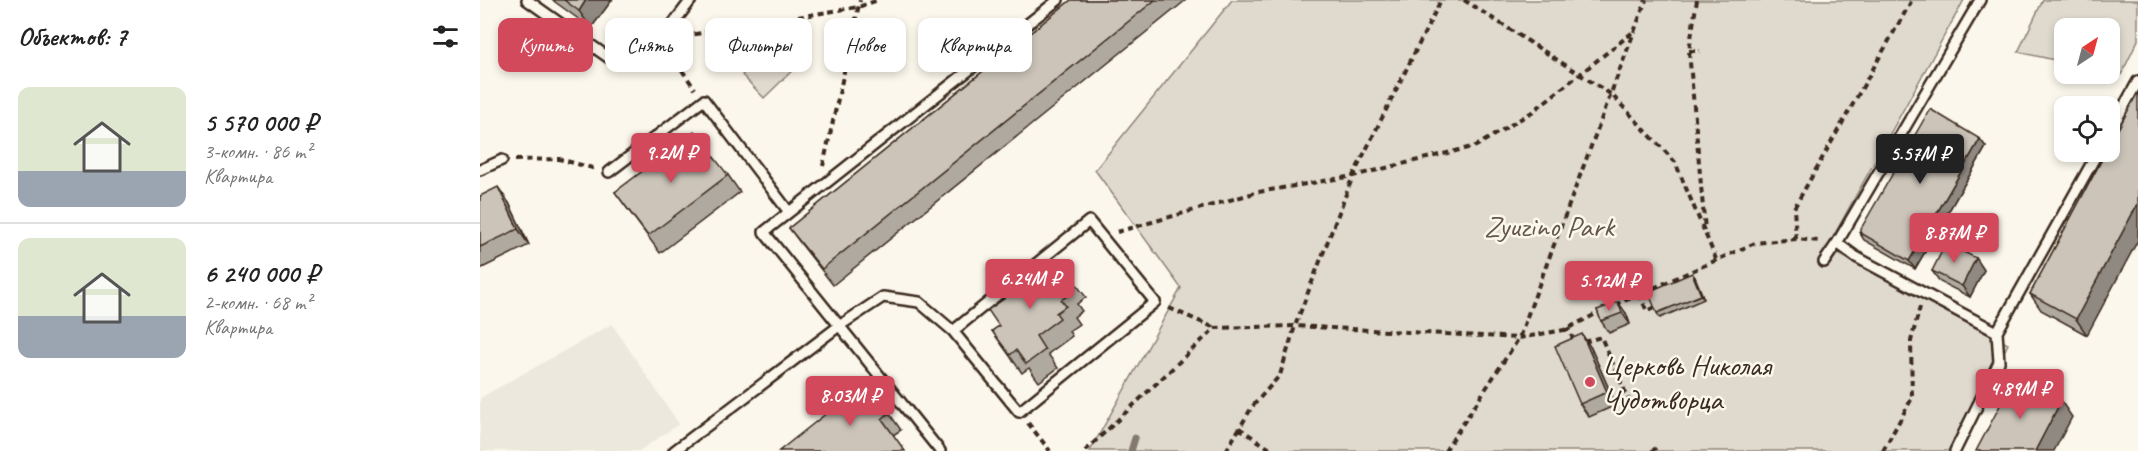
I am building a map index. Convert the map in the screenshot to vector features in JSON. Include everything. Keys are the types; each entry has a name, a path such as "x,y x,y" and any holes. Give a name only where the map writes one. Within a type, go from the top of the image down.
{"lane":[{"path":"527,0 605,55"},
{"path":"677,18 691,0"},
{"path":"940,451 764,232 1058,0"},
{"path":"1824,262 1980,0"},
{"path":"2120,113 2138,81"},
{"path":"609,172 704,100 789,212"},
{"path":"480,170 502,160"},
{"path":"1954,451 1999,362 1997,332 2092,162"},
{"path":"674,451 839,326 883,297 919,302 953,331 1019,412 1155,302 1089,221 953,331"},
{"path":"1837,243 1856,257 1997,332"}],"path":[{"path":"818,189 860,0"},
{"path":"693,34 858,7 878,0"},
{"path":"1226,451 1252,407 1280,375 1295,326 1353,176 1441,0"},
{"path":"1464,0 1581,73 1612,96 1676,162 1716,259"},
{"path":"1445,451 1519,338 1612,96 1646,0"},
{"path":"1696,0 1689,51 1705,234"},
{"path":"1796,239 1794,208 1912,0"},
{"path":"1102,237 1258,192 1353,176 1476,146 1532,112 1633,32"},
{"path":"1689,51 1700,51"},
{"path":"683,72 694,88"},
{"path":"502,160 559,159 609,172"},
{"path":"1155,302 1215,328 1295,326 1519,338 1564,330 1755,243 1796,239 1837,243"},
{"path":"1639,294 1647,311 1656,307"},
{"path":"1883,451 1912,398 1910,348 1920,308"},
{"path":"1084,451 1215,328"},
{"path":"1564,330 1569,330 1575,344 1600,337 1632,407"},
{"path":"1019,412 1050,451"},
{"path":"1239,428 1273,451"}],"shaded area":[{"path":"612,324 679,424 639,451 480,451 480,398"}],"green space":[{"name":"Zyuzino Park","path":"1232,0 1964,0 1827,248 2008,344 1954,451 1090,451 1181,288 1095,170"},
{"path":"2043,0 2138,0 2138,40 2121,75 2120,18 2054,18 2054,60 2018,52"},
{"path":"745,72 791,72 764,98 742,75"}],"building":[{"path":"564,0 586,0 579,11"},
{"path":"1071,0 1155,0 822,269 789,228 982,72 1032,72 1032,32"},
{"path":"2138,92 2138,203 2076,319 2030,294 2101,162 2120,162 2120,126"},
{"path":"1930,109 1980,139 1909,261 1859,232"},
{"path":"694,132 728,175 648,236 615,192"},
{"path":"498,187 518,229 480,247 480,196"},
{"path":"1946,243 1976,258 1962,286 1932,271"},
{"path":"1047,260 1053,268 1060,263 1073,280 1064,286 1070,294 1061,300 1066,306 1056,313 1060,318 1036,336 1045,350 1026,364 1016,350 1010,355 992,331 999,326 988,310 1005,298 1001,293"},
{"path":"1692,273 1701,295 1657,313 1648,292"},
{"path":"1618,302 1622,313 1601,321 1597,310"},
{"name":"Церковь Николая Чудотворца","path":"1582,334 1607,392 1580,404 1555,346"},
{"path":"2015,377 2061,401 2035,451 1976,451"},
{"path":"866,382 889,413 882,419 905,451 779,451"}],"waterway":[{"path":"1131,451 1135,438"}],"place":[{"name":"Церковь Николая Чудотворца","path":"1590,382"}]}
